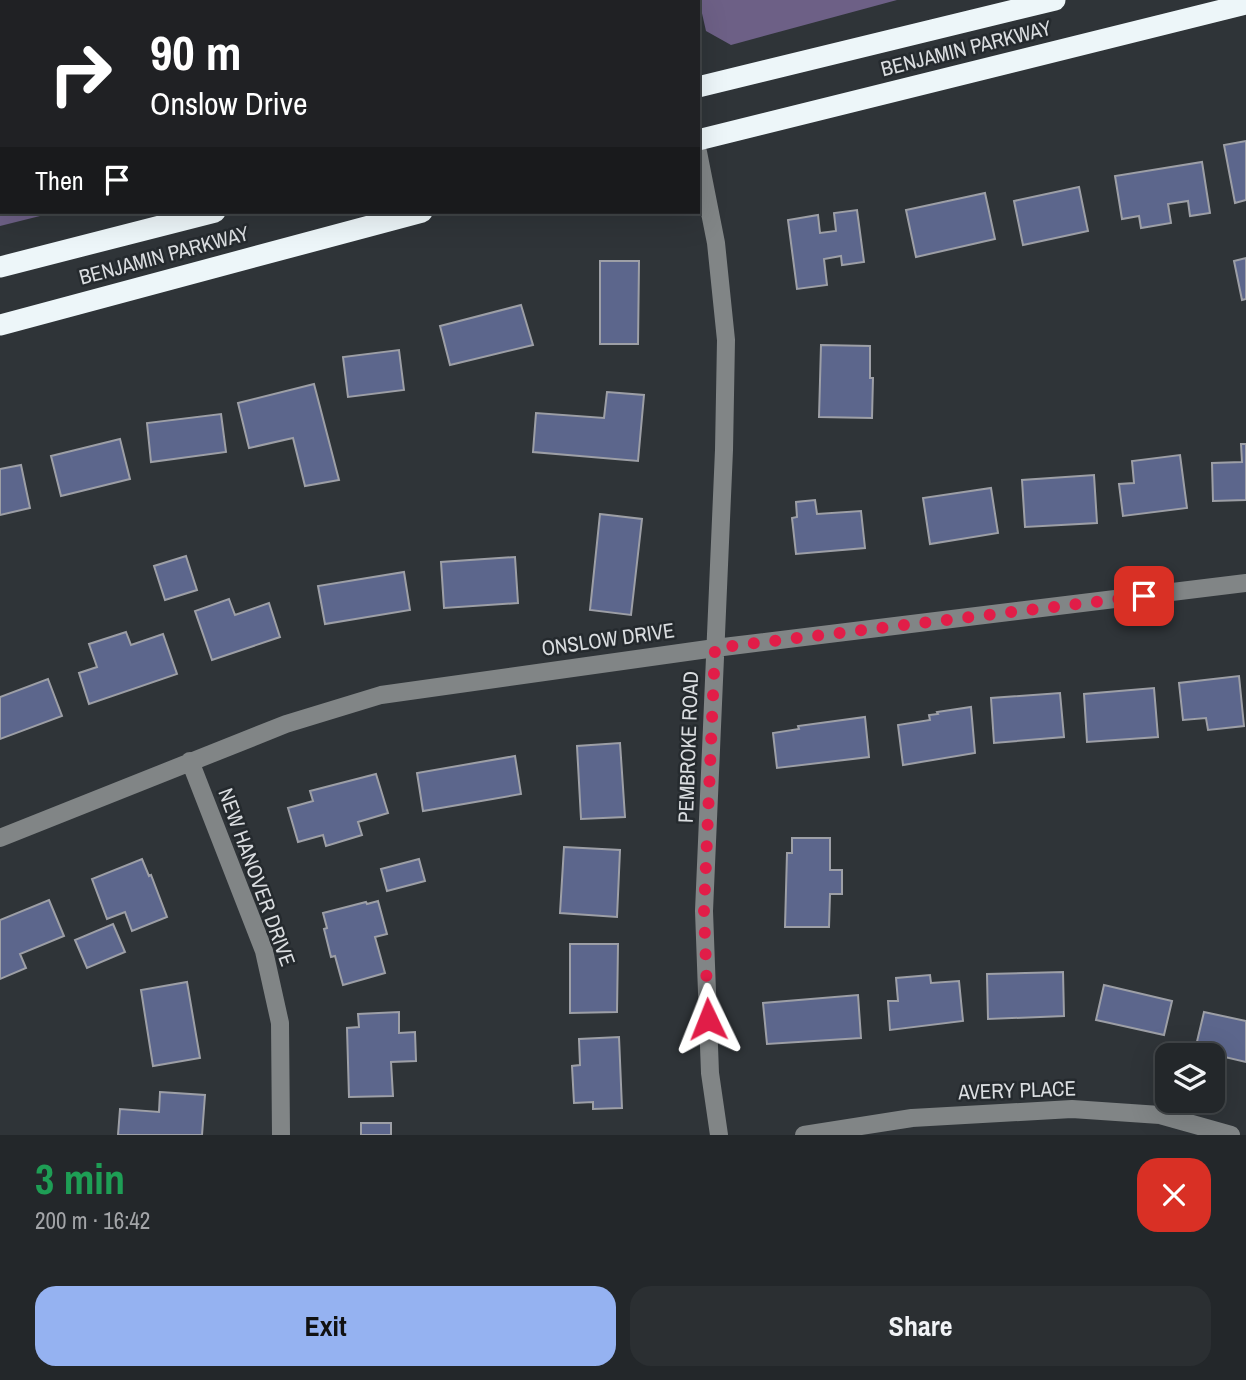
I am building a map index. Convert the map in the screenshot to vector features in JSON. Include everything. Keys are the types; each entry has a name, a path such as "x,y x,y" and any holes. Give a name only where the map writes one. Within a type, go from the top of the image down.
{"highway":[{"name":"BENJAMIN PARKWAY","path":"700,87 1055,0"},
{"name":"BENJAMIN PARKWAY","path":"700,140 1246,4"},
{"name":"BENJAMIN PARKWAY","path":"0,267 207,214"},
{"name":"BENJAMIN PARKWAY","path":"0,325 415,214"}],"street":[{"name":"PEMBROKE ROAD","path":"700,162 716,243 726,340 724,450 704,911 710,1073 719,1135"},
{"name":"ONSLOW DRIVE","path":"0,838 286,724 381,695 715,648 1246,583"},
{"name":"NEW HANOVER DRIVE","path":"190,761 264,951 280,1023 281,1135"},
{"name":"AVERY PLACE","path":"804,1135 912,1118 1072,1109 1160,1115 1231,1135"}],"shaded area":[{"path":"700,0 897,0 731,45 706,31"},
{"path":"0,214 48,214 0,226"}],"building":[{"path":"1246,141 1246,200 1235,203 1224,145"},
{"path":"1202,162 1210,213 1190,216 1188,201 1168,204 1171,223 1141,228 1139,216 1122,219 1115,176"},
{"path":"1079,187 1088,231 1023,245 1014,201"},
{"path":"985,193 995,239 916,257 906,210"},
{"path":"857,210 864,262 842,265 841,256 824,259 827,285 797,289 788,220 818,215 820,233 836,231 834,213"},
{"path":"1246,258 1246,299 1242,300 1234,261"},
{"path":"600,261 639,261 638,344 600,344"},
{"path":"521,305 533,345 450,365 440,326"},
{"path":"821,345 870,346 870,378 873,378 872,418 819,417"},
{"path":"399,350 404,390 348,397 343,357"},
{"path":"314,384 339,480 305,486 293,438 249,448 238,403"},
{"path":"607,392 644,395 638,461 533,452 536,413 604,418"},
{"path":"221,414 226,452 151,462 147,423"},
{"path":"120,439 130,479 61,496 51,456"},
{"path":"1241,444 1246,444 1246,500 1213,501 1212,463 1242,462"},
{"path":"1180,455 1187,508 1123,516 1119,484 1134,483 1132,461"},
{"path":"21,465 30,508 0,515 0,469"},
{"path":"1094,475 1097,523 1025,527 1022,480"},
{"path":"991,488 998,533 930,544 923,498"},
{"path":"815,500 817,514 861,511 865,548 796,554 792,518 797,517 796,502"},
{"path":"600,514 642,519 631,615 590,610"},
{"path":"186,556 197,590 165,600 154,566"},
{"path":"515,557 518,603 444,608 441,562"},
{"path":"404,572 410,610 325,624 318,586"},
{"path":"229,599 235,615 269,603 280,637 212,660 195,611"},
{"path":"126,632 131,645 163,634 177,674 89,704 79,673 97,667 89,644"},
{"path":"1239,676 1244,726 1208,730 1206,718 1183,720 1179,683"},
{"path":"48,679 62,716 0,739 0,697"},
{"path":"1154,688 1158,737 1087,742 1084,694"},
{"path":"1060,693 1064,737 994,743 991,698"},
{"path":"971,707 975,753 903,765 898,725 930,720 929,715 938,714 937,712"},
{"path":"865,717 869,757 777,768 773,733 799,729 798,726"},
{"path":"620,743 625,817 581,819 577,746"},
{"path":"515,756 521,794 423,811 417,773"},
{"path":"376,774 388,813 358,822 362,835 326,846 323,835 298,842 288,808 313,801 310,791"},
{"path":"792,838 830,838 830,870 842,870 842,894 830,894 829,927 785,927 787,853 792,853"},
{"path":"564,847 620,850 617,917 560,913"},
{"path":"142,859 167,917 132,931 125,912 107,919 92,879"},
{"path":"419,859 425,881 387,891 381,869"},
{"path":"49,900 64,936 20,954 26,968 0,979 0,920"},
{"path":"378,901 387,934 375,937 385,973 343,985 335,956 331,957 323,913"},
{"path":"113,924 125,952 87,968 75,940"},
{"path":"570,944 618,944 617,1012 570,1013"},
{"path":"1063,972 1064,1016 988,1019 987,974"},
{"path":"930,975 931,983 959,981 963,1021 890,1030 888,1001 898,1001 896,978"},
{"path":"187,982 200,1058 153,1066 141,990"},
{"path":"1104,985 1172,1001 1164,1035 1096,1020"},
{"path":"858,995 861,1038 767,1044 763,1003"},
{"path":"399,1012 399,1033 415,1032 416,1061 391,1062 393,1096 349,1097 347,1028 359,1027 358,1014"},
{"path":"1204,1012 1246,1021 1246,1062 1225,1057 1225,1043 1197,1043"},
{"path":"619,1037 622,1108 593,1109 593,1102 574,1103 572,1066 580,1065 579,1039"},
{"path":"160,1092 205,1095 202,1135 118,1135 120,1109 159,1112"},
{"path":"361,1123 391,1123 391,1135 361,1135"}],"route":[{"path":"708,1019 704,911 715,648 1144,596"}]}
